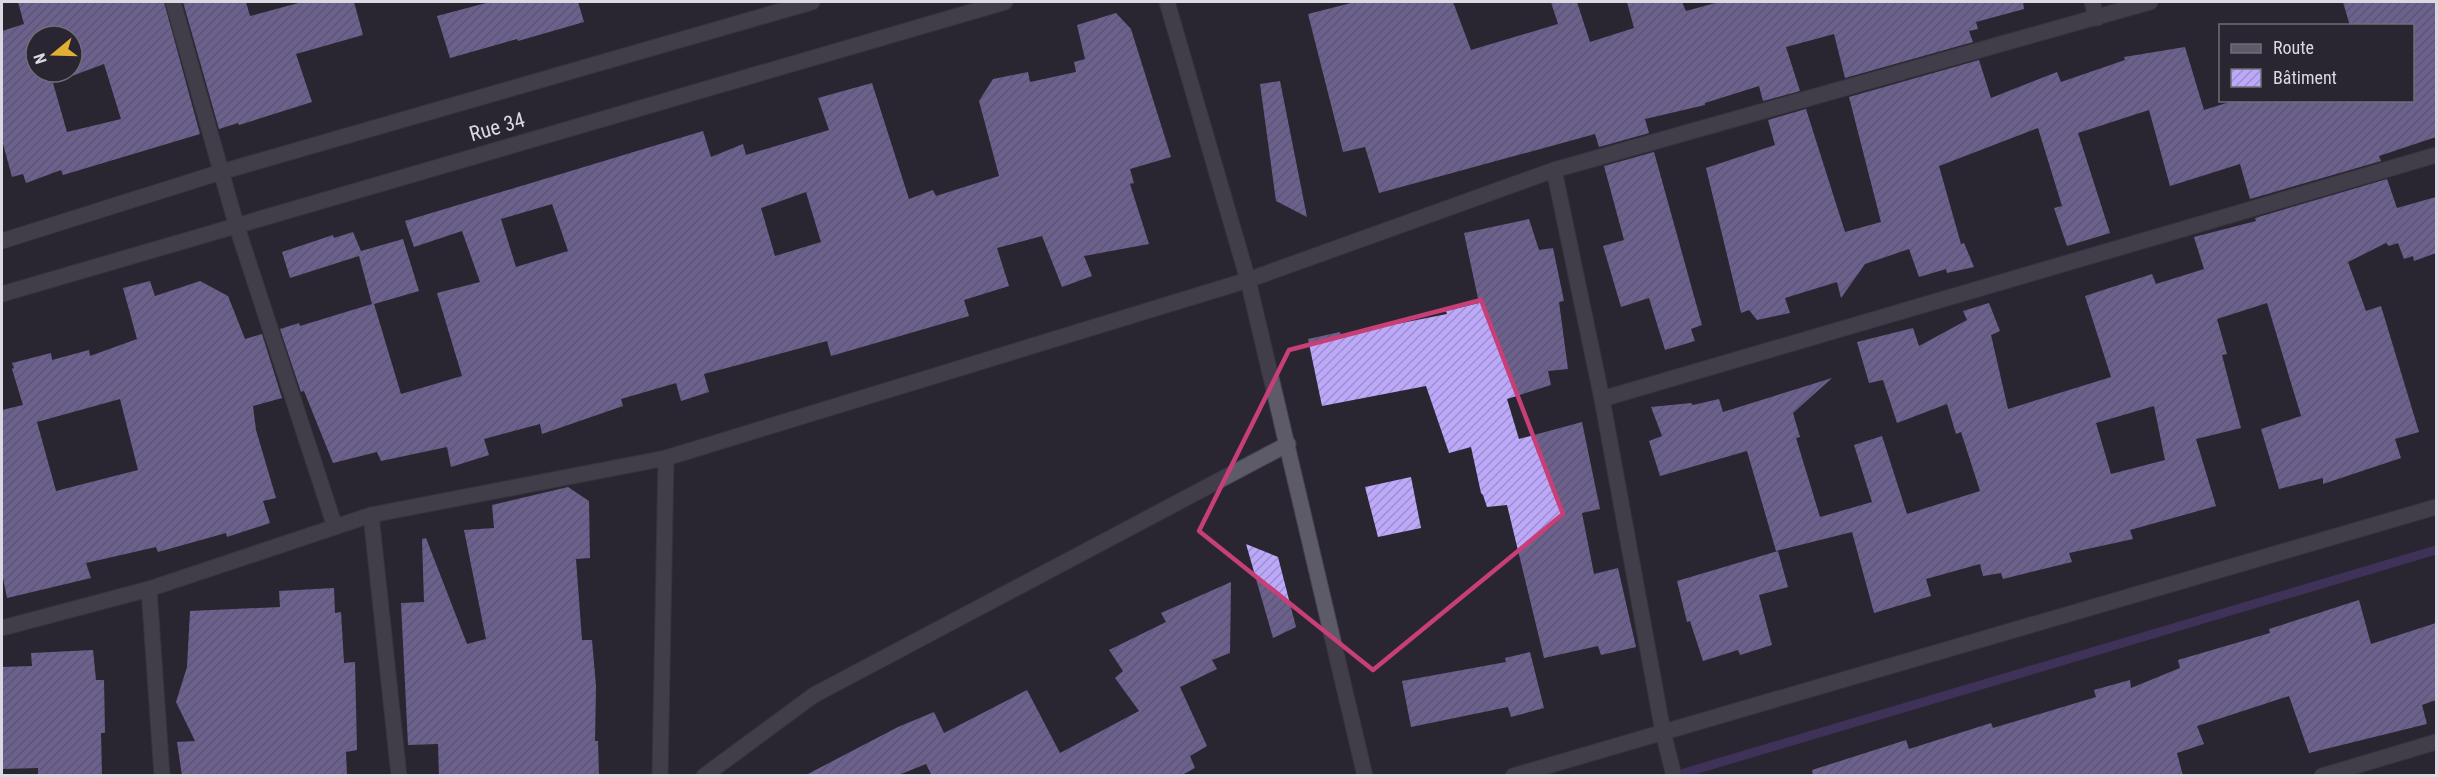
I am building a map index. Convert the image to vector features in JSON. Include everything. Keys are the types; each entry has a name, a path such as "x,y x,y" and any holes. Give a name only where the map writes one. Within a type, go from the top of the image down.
{"street":[{"path":"173,2 236,224 335,527"},
{"name":"Rue 34","path":"2,241 221,172 812,2"},
{"name":"Rue 34","path":"2,294 236,224 1005,2"},
{"path":"1167,2 1248,280 1365,776"},
{"path":"2092,2 2097,18"},
{"path":"2,628 149,589 371,515 666,458 1248,280 1554,170 2150,2"},
{"path":"1602,399 2436,155"},
{"path":"1554,170 1602,399 1663,732 1674,776"},
{"path":"704,776 814,695 1288,444"},
{"path":"660,776 666,458"},
{"path":"1513,776 2436,507"},
{"path":"371,515 399,776"},
{"path":"149,589 162,776"},
{"path":"2322,776 2436,742"}],"highlighted area":[{"path":"1481,300 1563,514 1373,670 1199,531 1289,350"}],"building":[{"path":"18,2 164,2 200,134 63,175 61,170 26,183 23,174 12,177 2,140 2,31 24,24"},
{"path":"183,2 246,2 250,16 302,2 354,2 363,35 296,54 312,102 219,129"},
{"path":"490,2 578,2 584,22 450,58 437,16"},
{"path":"1355,2 1453,2 1471,50 1558,24 1551,2 1577,2 1590,42 1634,28 1627,2 1682,2 1686,11 1719,2 2023,2 2024,9 1976,22 1978,29 1969,31 1973,42 1845,78 1834,34 1786,47 1800,91 1763,101 1759,86 1705,103 1705,105 1645,119 1649,133 1599,147 1595,134 1379,193 1365,147 1343,152 1308,14"},
{"path":"2343,2 2436,2 2436,137 2379,156 2381,161 2250,199 2240,164 2170,186 2149,110 2078,133 2110,233 2067,246 2054,208 2062,206 2038,128 1939,166 1961,244 1964,243 1974,267 1947,273 1946,269 1919,277 1909,249 1865,264 1841,298 1837,282 1785,298 1790,313 1757,320 1749,310 1741,313 1706,168 1775,145 1768,120 1806,109 1845,232 1881,222 1849,97 1979,60 1991,98 2057,72 2061,82 2125,60 2124,57 2185,47 2204,110 2230,102 2414,102 2414,24 2349,24"},
{"path":"1116,13 1131,29 1171,157 1130,169 1134,183 1130,184 1149,244 1084,256 1092,276 1062,287 1042,236 997,248 1009,286 964,300 969,316 831,356 827,341 704,374 709,392 681,401 676,383 621,399 623,406 542,434 540,424 484,439 489,455 451,467 447,447 381,461 377,452 333,463 304,391 301,392 280,329 299,323 300,326 372,304 359,256 290,278 282,252 333,235 334,238 353,232 361,251 403,239 419,291 374,304 401,394 462,376 437,293 480,282 462,231 414,247 405,221 703,131 711,157 743,144 746,155 829,130 818,98 872,83 909,199 933,190 936,196 999,176 979,101 993,79 1028,72 1030,82 1076,72 1074,62 1085,59 1077,25","holes":["806,192 821,242 775,256 761,208","552,204 568,251 516,267 501,219"]},
{"path":"1280,81 1307,217 1276,201 1260,84"},
{"path":"1654,152 1702,325 1691,329 1695,341 1665,350 1649,298 1621,307 1603,246 1624,240 1604,166"},
{"path":"2387,179 2397,208 2436,197 2436,253 2414,261 2413,256 2404,259 2398,243 2389,246 2386,243 2348,262 2366,311 2381,306 2419,432 2395,439 2401,458 2323,484 2323,478 2279,489 2261,429 2301,416 2267,303 2217,319 2227,354 2222,355 2241,428 2196,439 2216,506 2130,530 2133,539 2069,553 2072,562 2003,579 2001,573 1983,576 1980,564 1926,579 1931,596 1874,613 1852,532 1776,551 1747,451 1660,476 1649,441 1662,436 1651,407 1691,403 1693,405 1719,399 1723,412 1832,378 1793,413 1800,437 1796,438 1820,517 1872,502 1854,445 1882,436 1907,514 1980,491 1961,432 1956,434 1947,404 1897,423 1883,380 1869,383 1857,342 1913,328 1919,346 1967,320 1963,311 1989,303 2000,331 1991,335 2008,409 2111,377 2085,296 2152,274 2156,284 2204,269 2194,237 2256,221 2255,218","holes":["2154,406 2165,460 2111,474 2096,423"]},
{"path":"1529,219 1539,250 1553,248 1564,301 1559,302 1568,369 1548,371 1551,385 1507,399 1519,439 1582,422 1600,509 1582,513 1594,574 1618,568 1636,647 1601,655 1598,646 1544,658 1507,505 1487,507 1481,493 1471,447 1449,453 1426,386 1322,406 1308,339 1340,332 1341,335 1447,314 1446,311 1479,303 1464,233"},
{"path":"150,281 155,296 200,281 228,296 245,339 262,334 282,398 253,406 256,430 276,498 263,501 270,523 227,537 226,533 158,552 156,547 86,563 91,578 7,598 2,573 2,410 23,405 12,363 51,353 52,360 89,350 90,356 137,339 123,288","holes":["120,399 138,470 56,491 37,422"]},
{"path":"1411,477 1421,528 1378,537 1365,487"},
{"path":"568,487 589,501 590,558 576,559 582,640 592,640 596,686 595,741 598,741 599,776 439,776 438,744 408,745 401,603 424,602 422,539 426,538 467,644 486,639 464,530 494,528 492,505"},
{"path":"1246,544 1278,557 1296,627 1273,638"},
{"path":"1778,551 1788,587 1759,595 1772,645 1740,655 1738,650 1703,661 1690,621 1687,622 1677,581"},
{"path":"1231,582 1230,653 1212,660 1217,669 1180,687 1207,746 1190,756 1195,768 1180,776 932,776 926,764 896,776 804,776 898,727 934,712 944,733 1027,690 1060,753 1139,711 1115,678 1123,671 1109,650 1166,622 1161,613"},
{"path":"334,588 335,613 341,612 344,663 355,662 357,750 346,752 347,776 182,776 177,742 195,741 176,702 187,667 190,611 280,607 279,591"},
{"path":"2359,600 2371,644 2436,623 2436,700 2422,705 2427,724 2309,753 2289,696 2197,726 2204,744 2177,753 2183,776 1813,776 1812,770 1906,740 1909,749 1991,723 1993,728 2096,697 2094,690 2130,680 2131,688 2180,668 2178,660 2270,633 2269,629"},
{"path":"93,650 96,680 104,680 105,733 101,733 102,776 38,776 38,768 2,769 2,667 32,666 31,653"},
{"path":"1530,652 1544,708 1511,717 1508,707 1411,727 1402,681 1506,662 1505,658"}],"waterway":[{"path":"1674,776 2436,550"}]}
